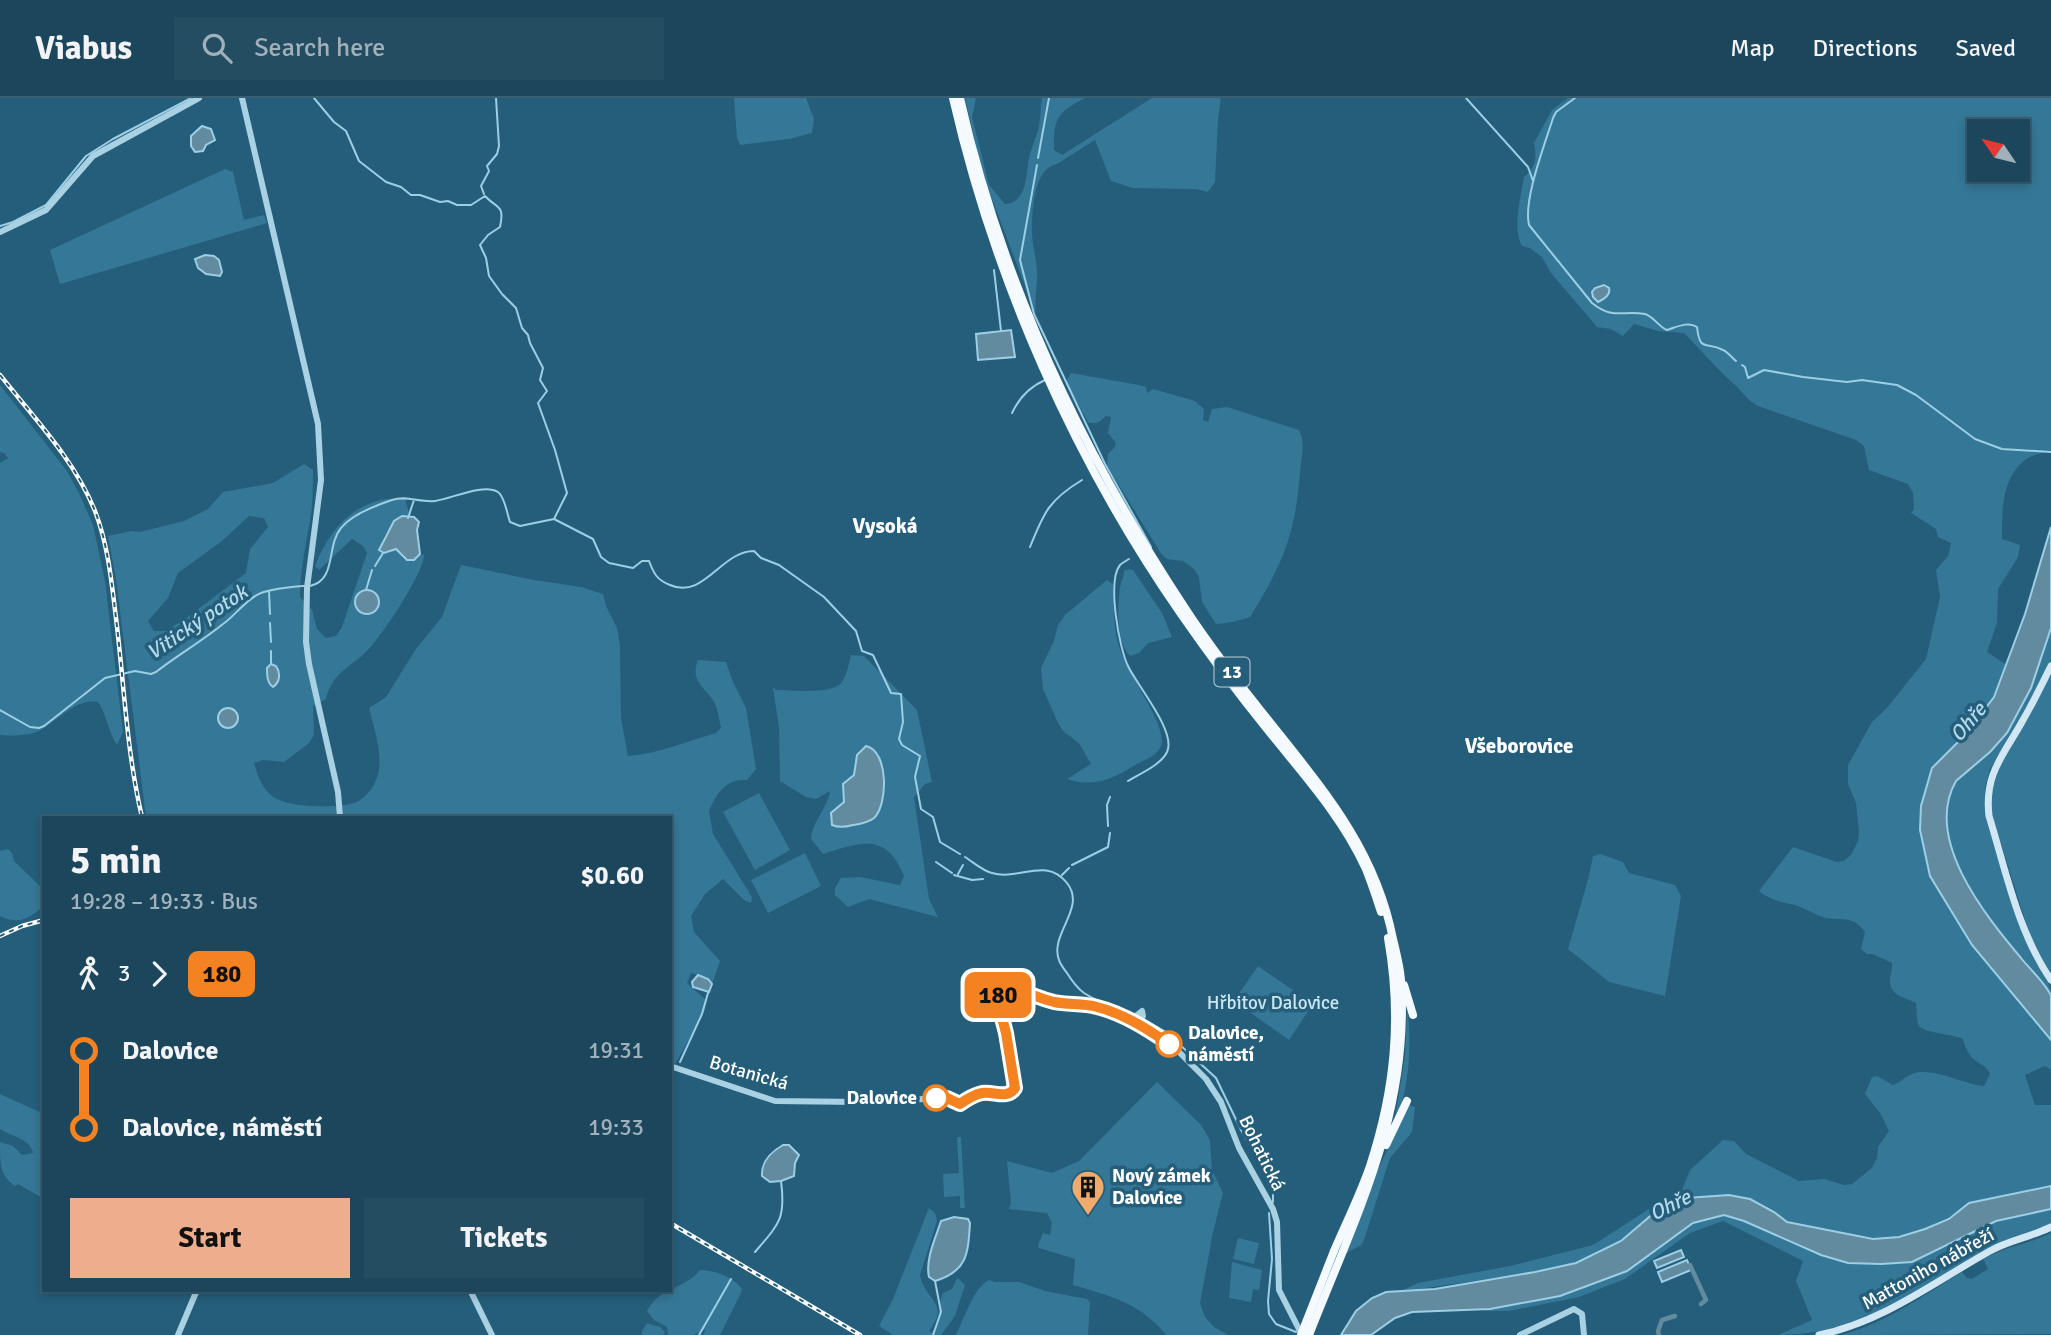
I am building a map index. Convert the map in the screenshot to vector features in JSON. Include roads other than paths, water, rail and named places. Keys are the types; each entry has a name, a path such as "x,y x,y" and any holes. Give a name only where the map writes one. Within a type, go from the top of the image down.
{"highway":[{"name":"13","path":"953,98 981,201 1010,284 1052,386 1092,468 1180,612 1238,692 1337,818 1365,867 1385,925 1395,978 1396,1023 1392,1076 1369,1168 1309,1335"},
{"name":"13","path":"960,98 984,188 1016,282 1049,363 1119,504 1184,608 1348,824 1370,864 1390,922 1401,976 1402,1023 1398,1076 1390,1120 1375,1170 1302,1335"},
{"path":"1401,976 1413,1015"},
{"path":"1375,1170 1406,1101"}],"main road":[{"path":"2051,666 2024,719 1993,770 1987,799 1989,816 2029,940 2039,963 2051,980"},
{"name":"Mattoniho nábřeží","path":"1819,1335 1871,1320 1997,1247 2051,1227"}],"street":[{"path":"0,232 46,209 93,156 199,98"},
{"path":"242,98 318,424 321,480 307,588 306,642 338,792 340,816"},
{"name":"Bohatická","path":"947,1098 960,1104 986,1092 1008,1095 1015,1088 1006,1033 996,995 1024,990 1058,1003 1098,1007 1138,1018 1196,1068 1221,1102 1239,1148 1273,1209 1277,1222 1279,1290 1302,1335"},
{"name":"Botanická","path":"672,1067 775,1101 858,1102 947,1098"},
{"path":"178,1335 196,1292"},
{"path":"472,1292 492,1335"},
{"path":"1520,1335 1572,1309 1582,1314 1584,1335"}],"water":[{"path":"202,126 211,129 215,140 206,145 203,151 195,152 191,146 191,136"},
{"path":"205,255 219,260 222,272 220,276 206,274 198,268 195,259"},
{"path":"1604,285 1609,288 1609,293 1598,302 1592,292"},
{"path":"1011,330 1015,357 978,360 976,334"},
{"path":"402,516 414,517 419,522 417,530 420,554 414,560 407,560 396,549 384,553 379,550 394,521"},
{"path":"2051,527 2051,628 2031,688 2007,733 1990,752 1956,781 1948,803 1947,827 1953,851 1976,898 2051,996 2051,1040 1972,945 1930,876 1920,830 1921,806 1932,768 1964,736 1994,697 2025,614"},
{"path":"367,590 378,597 379,602 372,613 367,614 356,607 355,602 362,591"},
{"path":"271,664 276,666 279,674 273,687 267,676 267,668"},
{"path":"228,708 235,711 238,718 235,725 228,728 221,725 218,718 221,711"},
{"path":"866,746 874,750 882,768 884,791 879,811 874,818 864,823 837,827 832,825 831,813 844,802 843,784 854,775 857,755"},
{"path":"698,975 712,984 709,992 693,987 692,982"},
{"path":"783,1145 789,1145 799,1155 794,1176 770,1182 762,1176 763,1166 771,1154"},
{"name":"Ohře","path":"2051,1186 2051,1209 1996,1221 1912,1262 1848,1263 1821,1255 1724,1215 1693,1223 1627,1271 1560,1296 1490,1309 1412,1312 1395,1318 1371,1335 1341,1335 1356,1311 1372,1298 1386,1292 1435,1289 1576,1263 1621,1241 1661,1207 1686,1198 1729,1195 1750,1199 1787,1222 1873,1239 1899,1237 1925,1229 1949,1219 1969,1203"},
{"path":"954,1217 968,1219 970,1223 967,1252 954,1272 935,1281 929,1277 928,1270 932,1248 941,1221"},
{"path":"1681,1250 1684,1257 1657,1268 1654,1261"},
{"path":"1687,1260 1691,1270 1662,1282 1658,1272"}],"waterway":[{"path":"0,226 46,205 86,156 191,98"},
{"path":"314,98 334,122 346,131 359,161 386,182 401,187 411,195 457,205 471,205 485,196 501,211 500,227 480,245 486,258 489,276 516,308 522,328 543,368 540,380 547,391 538,403 567,493 554,519"},
{"path":"484,194 481,186 489,171 487,166 497,154 499,146 496,98"},
{"path":"1038,158 1049,98"},
{"path":"1466,98 1528,167 1533,181"},
{"path":"1575,98 1556,112 1553,118 1532,187 1529,225 1592,303 1599,308 1612,313 1645,314 1667,330 1682,325 1694,325 1702,343 1725,351 1736,361"},
{"path":"1037,165 1020,260 1034,314 1105,464 1151,547"},
{"path":"994,270 1001,331"},
{"path":"1742,365 1748,378 1764,370 1847,382 1862,380 1897,385 1916,395 1975,439 2002,449 2051,452"},
{"path":"1012,413 1025,394 1045,380"},
{"path":"1030,547 1049,508 1062,494 1082,480"},
{"name":"Vitický potok","path":"310,586 318,583 328,570 336,535 345,523 358,515 397,499 435,501 484,489 500,494 510,522 520,526 554,519 593,539 601,557 609,563 633,568 642,561 649,561 659,579 682,588 703,581 732,558 754,551 824,597 856,631 862,651 873,655 891,693 901,694 903,722 899,739 902,745 920,756 915,777 921,809 933,817 940,842 960,854"},
{"path":"408,518 414,500"},
{"path":"375,566 383,553"},
{"path":"1128,781 1160,761 1167,752 1169,743 1161,721 1128,666 1121,645 1114,585 1120,565 1129,559"},
{"path":"366,590 372,570"},
{"name":"Vitický potok","path":"0,710 30,727 44,726 105,678 135,671 151,674 156,672 228,620 256,595 304,586"},
{"path":"269,591 270,614"},
{"path":"270,623 271,642"},
{"path":"271,651 271,664"},
{"path":"1108,826 1107,805 1110,797"},
{"path":"1072,865 1108,847 1110,833"},
{"name":"Vitický potok","path":"965,857 992,873 1002,875 1041,870 1059,875 1072,892 1073,902 1057,950 1060,963 1084,993 1133,1015"},
{"path":"936,862 952,873"},
{"path":"958,874 963,865"},
{"path":"1062,875 1069,868"},
{"path":"954,875 972,880 983,879"},
{"path":"680,1062 702,1014 708,993"},
{"name":"Vitický potok","path":"1145,1020 1166,1032 1216,1078 1242,1132 1273,1182 1273,1202"},
{"path":"755,1252 779,1220 782,1204 781,1181"},
{"name":"Vitický potok","path":"1269,1213 1272,1259 1269,1314 1276,1324 1296,1332"},
{"path":"1688,1266 1690,1265 1706,1300 1701,1304"},
{"path":"699,1335 731,1279"},
{"path":"933,1335 941,1312 935,1281"},
{"path":"1659,1335 1662,1320 1675,1316"}],"railway":[{"path":"0,375 65,456 86,492 99,523 110,572 129,740 142,816"},
{"path":"0,936 42,921"},
{"path":"672,1224 860,1335"}],"place":[{"name":"Dalovice, náměstí","path":"1169,1044"},
{"name":"Dalovice","path":"936,1098"},
{"name":"Nový zámek Dalovice","path":"1088,1217"}],"district":[{"name":"Vysoká","path":"885,526"},
{"name":"Všeborovice","path":"1519,746"}],"park label":[{"name":"Hřbitov Dalovice","path":"1273,1003"}]}
